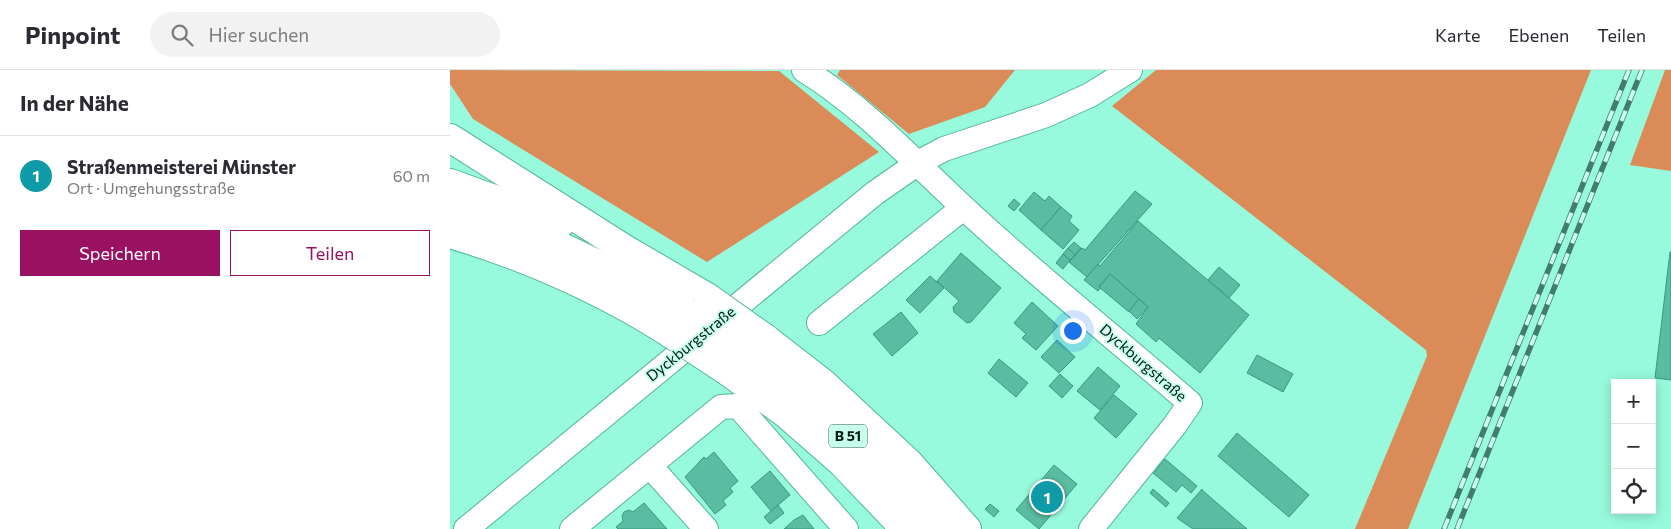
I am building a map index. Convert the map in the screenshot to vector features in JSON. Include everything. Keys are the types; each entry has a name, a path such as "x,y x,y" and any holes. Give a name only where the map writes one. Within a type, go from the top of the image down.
{"highway":[{"path":"450,138 625,249 696,305 757,346 823,383 908,463 967,529"},
{"path":"450,183 528,209 625,249"},
{"path":"450,206 538,236 637,285 696,305"},
{"name":"B 51","path":"450,234 535,264 632,310 665,330 727,371 786,414 841,462 905,529"},
{"name":"B 51","path":"757,346 861,448 938,529"}],"street":[{"name":"Dyckburgstraße","path":"466,529 875,193 918,163 944,150 1063,107 1090,95 1130,70"},
{"path":"818,74 918,163"},
{"name":"Dyckburgstraße","path":"918,163 963,208 1190,403 1175,426 1092,529"},
{"path":"819,323 963,208"},
{"path":"572,529 721,407 738,406 846,529"},
{"path":"650,466 706,529"}],"shaded area":[{"path":"450,70 779,71 879,152 707,262 473,119 450,84"},
{"path":"840,70 1015,70 985,107 909,134 837,75"},
{"path":"1156,70 1591,70 1408,529 1355,529 1427,356 1426,350 1112,106"},
{"path":"1665,70 1671,70 1671,171 1630,165"}],"building":[{"path":"1135,191 1152,204 1087,277 1069,262 1082,248 1085,250"},
{"path":"1034,192 1045,201 1049,196 1061,207 1041,230 1019,210"},
{"path":"1014,199 1020,204 1014,211 1008,206"},
{"path":"1061,207 1072,216 1069,221 1079,230 1063,249 1041,230"},
{"path":"1138,221 1249,315 1200,373 1159,338 1156,342 1136,324 1148,307 1110,274 1098,291 1084,280 1098,264 1100,266"},
{"path":"1074,242 1081,248 1075,255 1068,248"},
{"path":"1068,248 1075,255 1070,260 1063,254"},
{"path":"1671,252 1671,380 1655,378"},
{"path":"961,253 1001,288 971,322 967,323 954,312 953,307 959,301 937,281"},
{"path":"1063,254 1070,260 1063,269 1056,263"},
{"path":"1219,267 1240,285 1229,298 1208,280"},
{"path":"1110,274 1139,299 1129,312 1099,287"},
{"path":"930,276 944,288 920,313 906,300"},
{"path":"1139,299 1148,307 1137,319 1129,311"},
{"path":"1032,302 1058,326 1036,350 1022,338 1026,334 1014,323"},
{"path":"901,312 918,333 892,356 873,334"},
{"path":"1057,340 1075,357 1059,373 1041,357"},
{"path":"1257,355 1293,374 1283,392 1247,373"},
{"path":"999,359 1028,383 1016,397 988,373"},
{"path":"1098,367 1120,386 1100,410 1077,391"},
{"path":"1060,374 1073,386 1062,398 1049,386"},
{"path":"1114,395 1137,414 1116,438 1094,418"},
{"path":"1237,433 1309,495 1289,517 1218,456"},
{"path":"714,452 738,481 730,488 733,492 723,501 726,505 715,514 685,477 704,457 706,459"},
{"path":"1165,459 1197,486 1191,493 1182,485 1176,492 1153,473"},
{"path":"1054,465 1077,484 1039,529 1016,510"},
{"path":"770,471 790,495 771,511 751,487"},
{"path":"1153,489 1169,503 1166,507 1150,493"},
{"path":"1202,490 1247,529 1193,529 1177,518"},
{"path":"644,503 667,529 618,529 616,527 623,521 622,516 624,512 629,510 633,512"},
{"path":"990,504 999,511 994,517 985,509"},
{"path":"778,505 784,513 770,524 764,517"},
{"path":"803,515 814,529 784,529 794,520"}],"railway":[{"path":"1444,529 1629,70"},
{"path":"1457,529 1642,70"}],"place":[{"name":"Straßenmeisterei Münster","path":"1047,497"}]}
